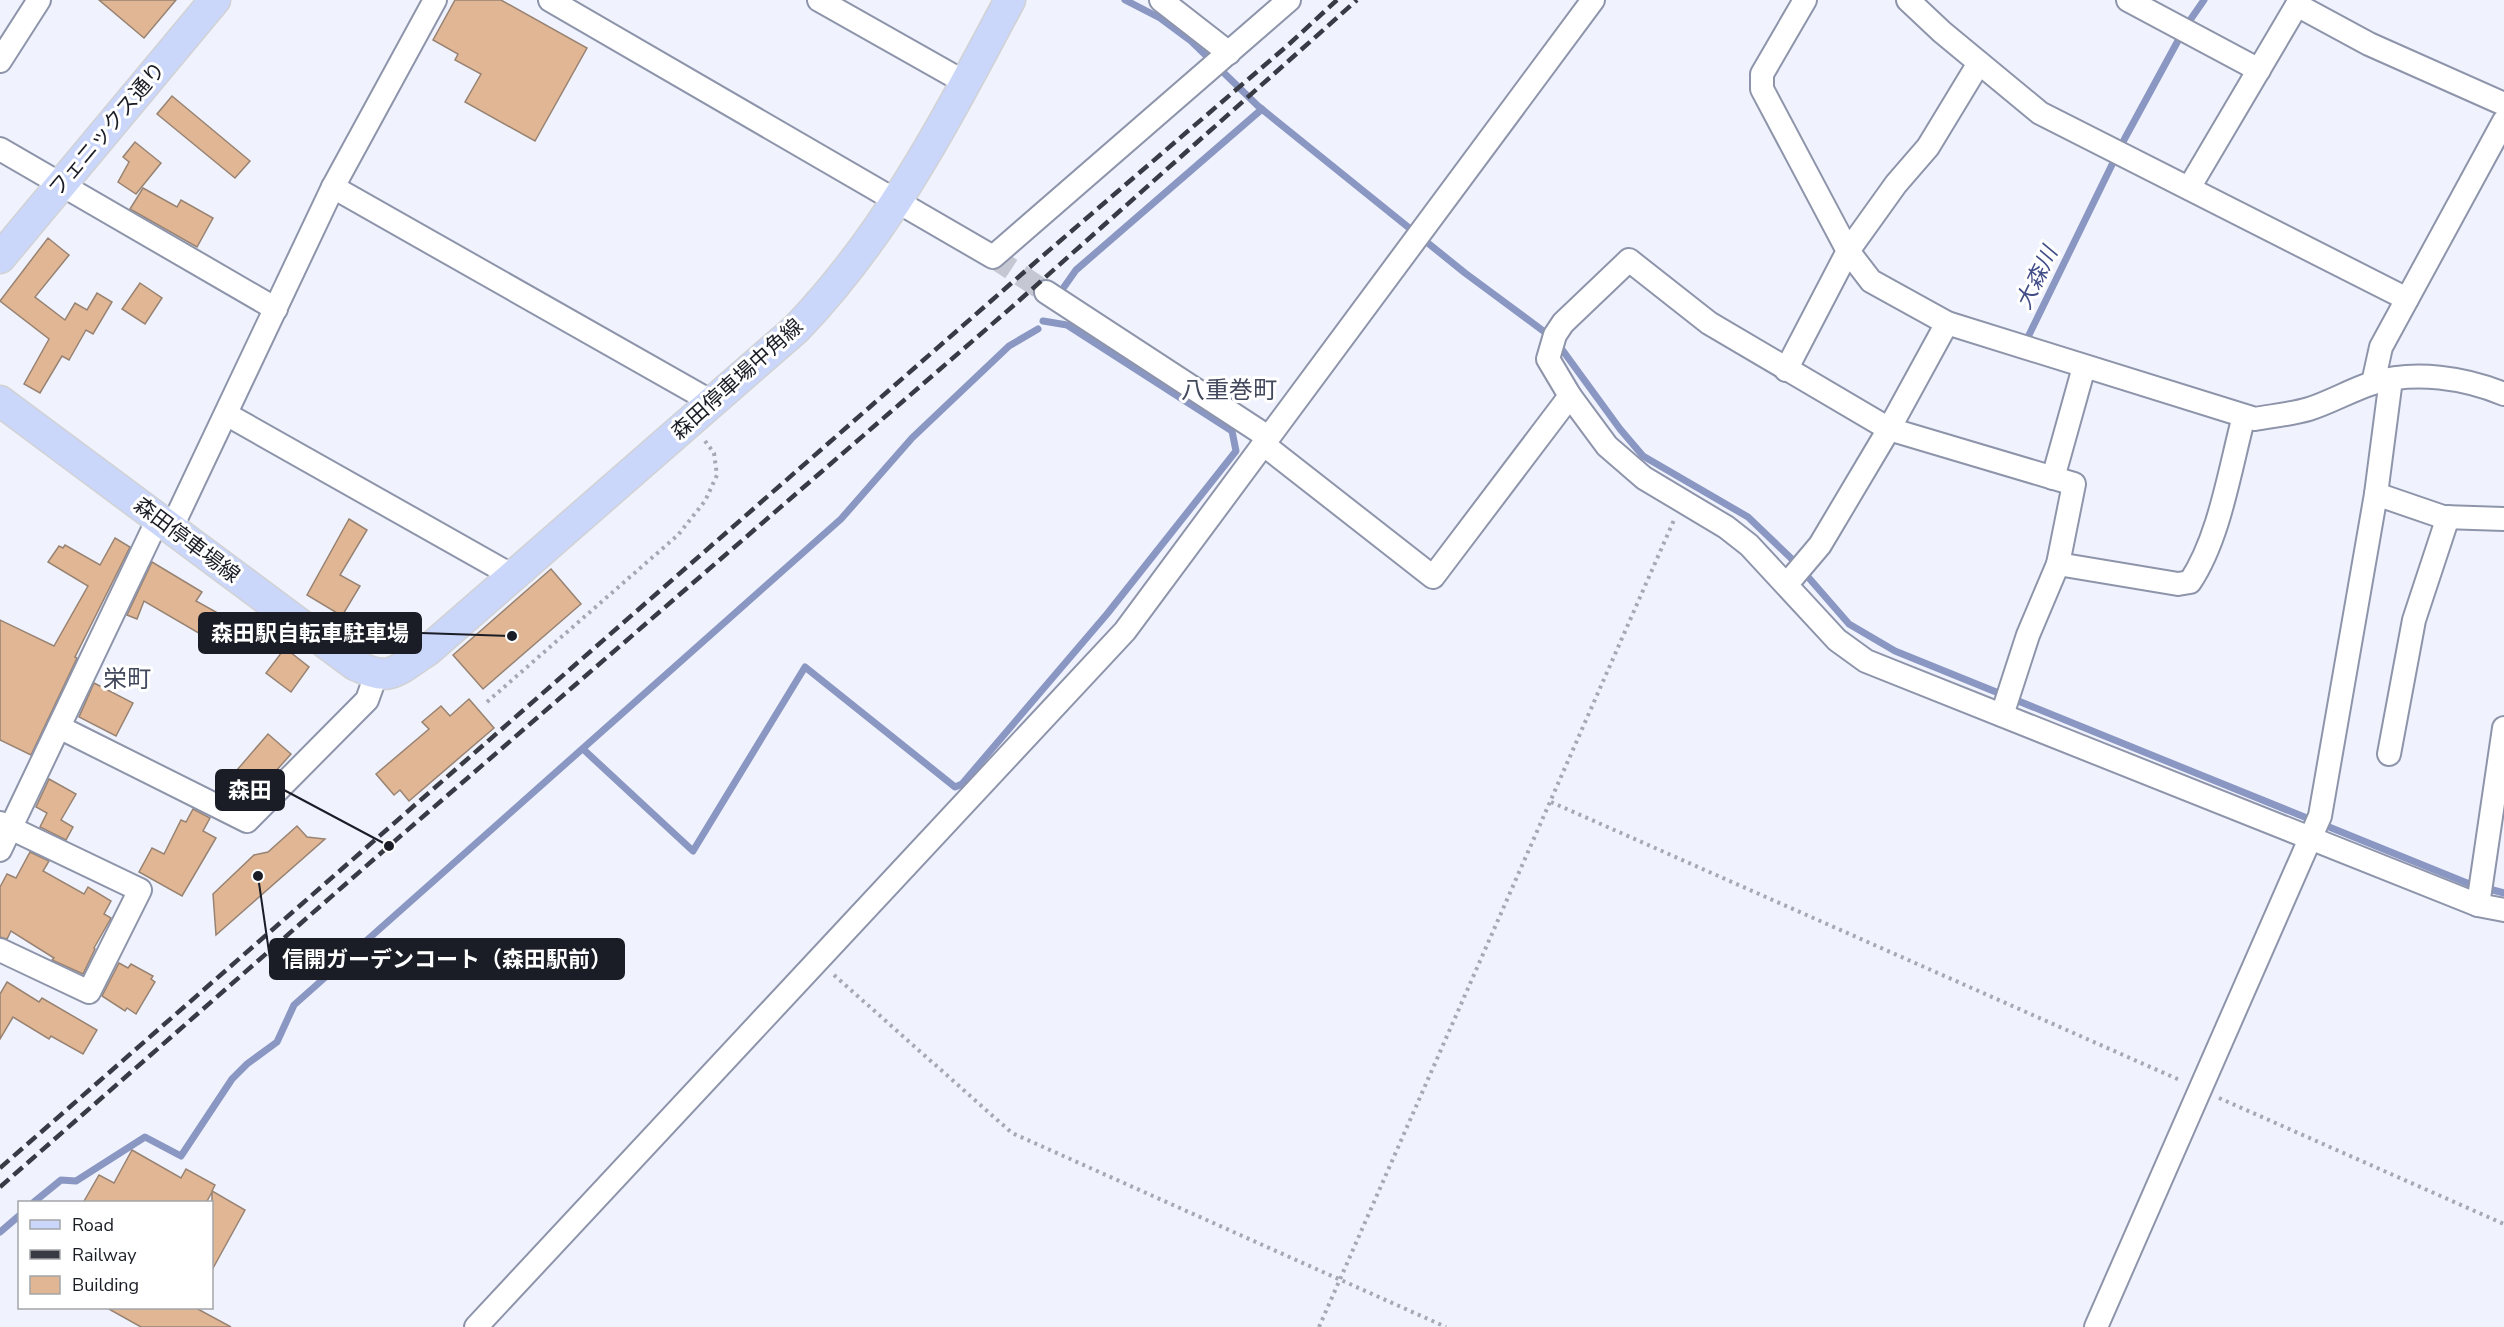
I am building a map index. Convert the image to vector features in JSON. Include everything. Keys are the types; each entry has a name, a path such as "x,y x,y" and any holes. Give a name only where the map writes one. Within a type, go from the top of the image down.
{"main road":[{"name":"フェニックス通り","path":"0,258 215,0"},
{"name":"森田停車場中角線","path":"376,675 391,674 427,651 796,329 823,301 861,255 898,200 966,83 1010,0"},
{"name":"森田停車場線","path":"0,401 355,665 376,675"}],"street":[{"path":"0,62 39,0"},
{"path":"0,850 5,826 226,414 333,188 435,0"},
{"path":"550,0 993,257 1289,0"},
{"path":"819,0 966,83"},
{"path":"1161,0 1229,53"},
{"path":"476,1327 1125,631 1593,0"},
{"path":"1805,0 1762,74 1762,89 1848,251 1871,281 1947,323 2084,368 2255,419 2308,410 2382,381 2435,378 2477,383 2504,394"},
{"path":"1908,0 2040,113 2408,299"},
{"path":"2128,0 2184,32 2259,70"},
{"path":"2189,188 2298,3 2369,44 2504,104"},
{"path":"1786,370 1848,251 1896,184 1928,147 1979,63"},
{"path":"2096,1327 2315,828 2376,494 2382,381 2381,347 2504,121"},
{"path":"0,149 276,309"},
{"path":"333,188 712,402"},
{"path":"2006,703 2028,635 2058,564 2074,484 1889,429 1709,323 1629,260 1563,323 1552,343 1548,359 1570,396 1607,446 1644,478 1726,527 1795,575 1837,640 1866,661 2006,703 2480,893 2504,910"},
{"path":"1046,292 1266,440 1433,577 1570,396"},
{"path":"1795,575 1820,545 1889,429 1947,323"},
{"path":"2053,478 2084,368"},
{"path":"226,414 513,576"},
{"path":"2058,564 2178,584 2190,582 2199,569 2216,521 2244,416"},
{"path":"2376,494 2448,518 2504,519"},
{"path":"2389,754 2414,620 2448,518"},
{"path":"59,727 247,821 367,700 376,675"},
{"path":"2480,893 2504,728"},
{"path":"0,950 89,992 140,890 5,826"}],"path":[{"path":"487,702 678,535 705,501 717,475 714,453 688,423"},
{"path":"1320,1327 1683,501"},
{"path":"1551,802 2504,1224"},
{"path":"817,961 1012,1133 1446,1327"}],"building":[{"path":"99,0 176,0 144,38"},
{"path":"455,0 501,0 587,48 535,141 465,102 481,74 455,60 458,54 433,40"},
{"path":"172,96 250,161 235,178 157,114"},
{"path":"135,142 161,163 136,194 118,182 129,162 123,157"},
{"path":"143,188 177,207 181,200 213,218 197,247 130,209"},
{"path":"48,238 69,255 35,297 65,320 75,303 87,310 97,293 112,302 93,334 86,330 69,360 62,356 40,393 24,384 49,339 0,301"},
{"path":"140,283 162,298 145,324 122,309"},
{"path":"349,519 367,530 340,575 360,586 342,616 307,595"},
{"path":"115,538 130,547 75,657 77,658 31,755 0,740 0,620 54,646 88,586 48,562 59,546 63,548 65,545 100,565"},
{"path":"152,562 202,592 196,601 216,612 202,635 144,601 137,619 127,615"},
{"path":"551,569 581,604 483,689 453,655"},
{"path":"285,648 309,667 291,692 266,673"},
{"path":"94,683 133,703 116,736 79,717"},
{"path":"469,699 494,728 409,801 400,790 394,795 376,774 429,729 422,722 441,706 450,716"},
{"path":"268,734 291,754 259,790 237,770"},
{"path":"49,779 76,794 61,820 73,827 66,840 40,827 47,813 36,807"},
{"path":"193,809 210,818 203,831 216,838 182,896 139,872 152,848 164,854 181,820 186,822"},
{"path":"297,826 307,837 325,839 216,935 213,894 254,855 268,852"},
{"path":"30,852 49,861 43,871 84,894 88,887 111,901 104,914 111,918 83,974 52,960 54,958 11,931 7,939 0,937 0,887 7,874 16,878"},
{"path":"119,963 128,968 131,964 153,976 151,979 155,982 136,1014 127,1008 125,1011 102,996"},
{"path":"7,982 39,1002 42,998 97,1030 83,1054 51,1036 49,1039 13,1017 0,1039 0,994"},
{"path":"132,1150 181,1178 186,1169 215,1185 212,1191 245,1210 213,1268 212,1192 207,1201 84,1201 99,1175 114,1183"},
{"path":"109,1309 198,1309 231,1327 141,1327"}],"waterway":[{"path":"1125,0 1160,18 1191,41 1258,106 1465,273 1550,336"},
{"name":"大森川","path":"2031,341 2027,339 2125,138 2186,26 2204,0"},
{"path":"1064,287 1076,270 1262,109"},
{"path":"583,749 693,851 805,667 955,787 962,784 1107,614 1236,451 1232,431 1067,325 1043,321"},
{"path":"35,1201 61,1180 76,1181 145,1137 181,1156 232,1079 247,1064 277,1042 294,1005 841,519 912,438 1009,346 1038,329"},
{"path":"1558,344 1620,429 1643,456 1748,517 1795,562 1849,624 1895,651 2467,883 2504,893"},
{"path":"0,1232 18,1217"}],"tunnel":[{"path":"993,257 1046,292"}],"railway":[{"path":"0,1168 1337,0"},
{"path":"0,1187 389,846 1013,306 1357,0"}],"place":[{"name":"森田駅自転車駐車場","path":"512,636"},
{"name":"森田","path":"389,846"},
{"name":"信開ガーデンコート（森田駅前）","path":"258,876"}],"district":[{"name":"八重巻町","path":"1229,390"},
{"name":"栄町","path":"127,679"}]}
